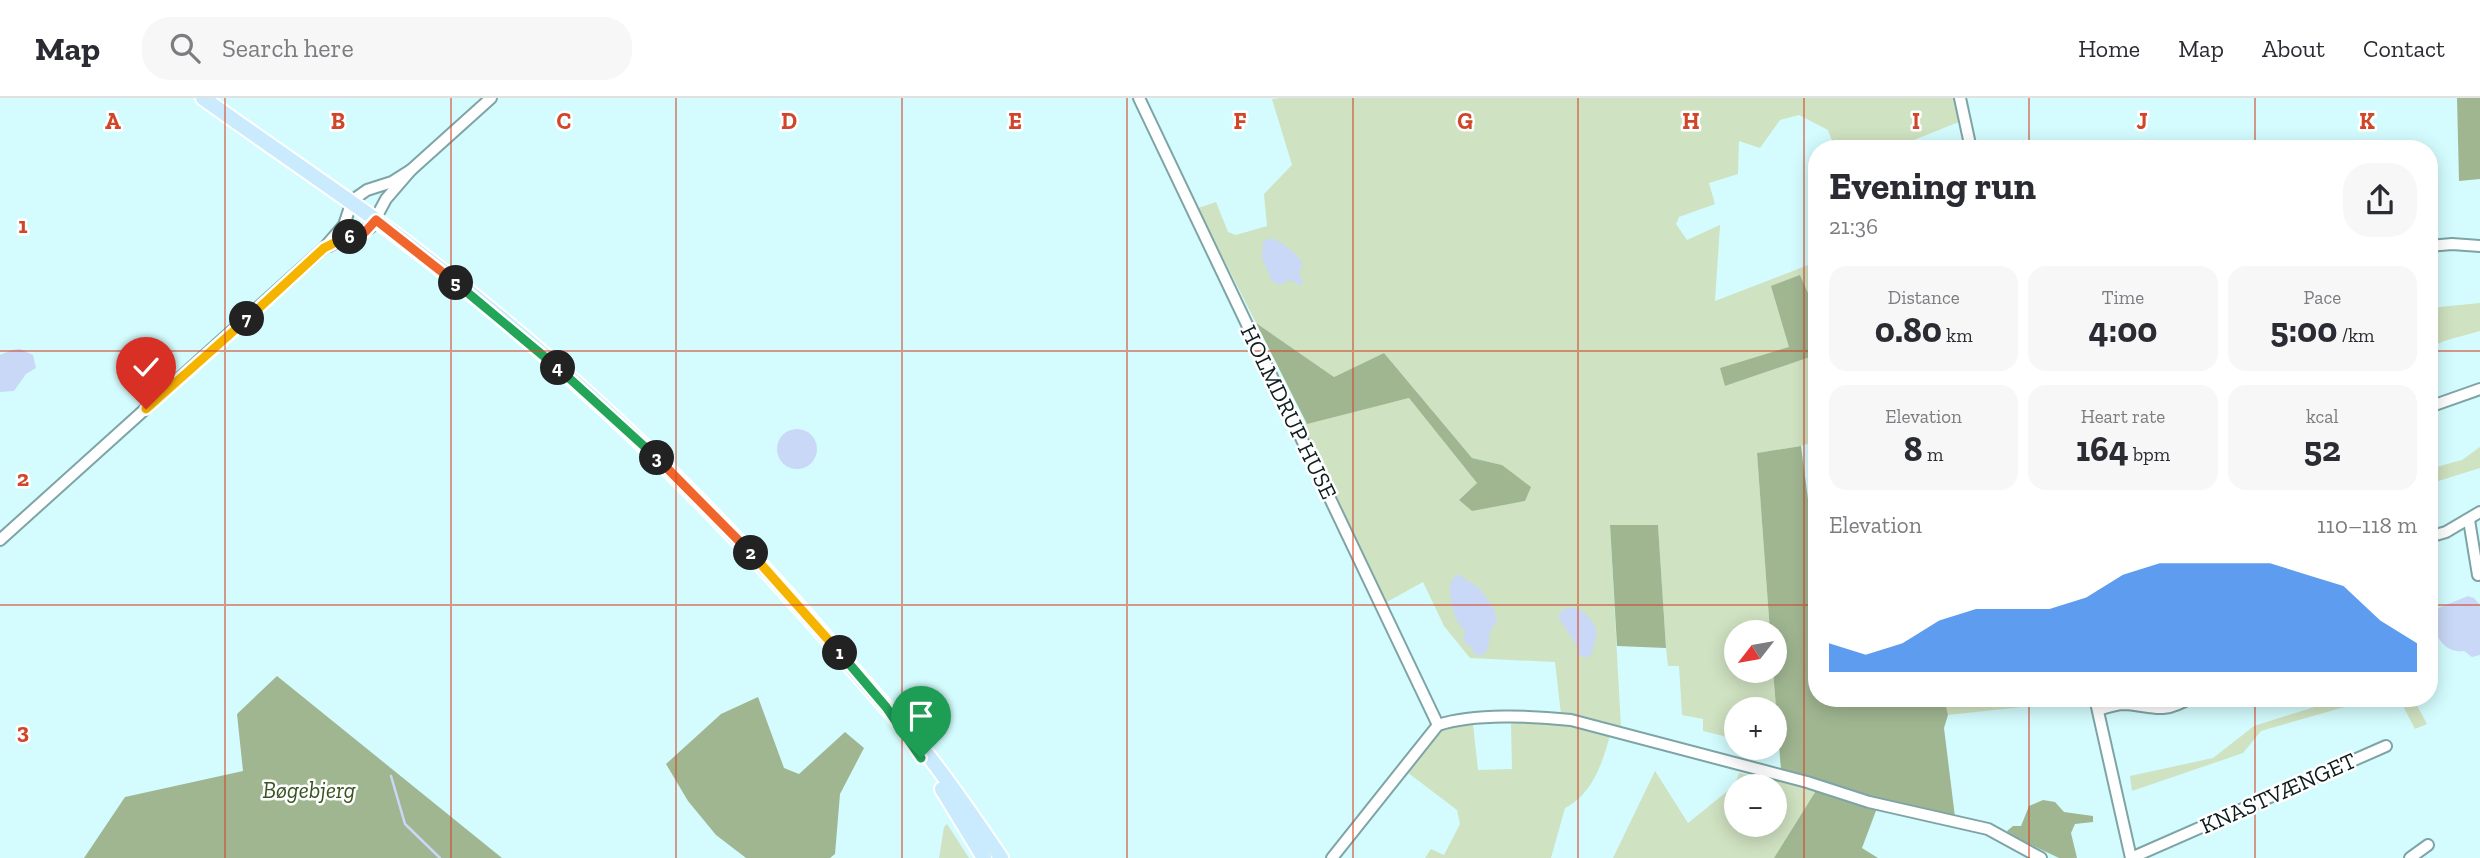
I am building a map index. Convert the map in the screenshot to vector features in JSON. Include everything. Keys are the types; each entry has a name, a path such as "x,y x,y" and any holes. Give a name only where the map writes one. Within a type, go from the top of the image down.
{"main road":[{"path":"203,98 376,220 564,373 654,455 823,633 930,759 1001,858"},
{"path":"886,707 943,790 984,858"}],"street":[{"path":"324,248 358,235 376,220 386,199 411,170 491,98"},
{"name":"HOLMDRUP HUSE","path":"1139,98 1438,726"},
{"path":"1960,98 1969,140"},
{"path":"0,540 324,248 344,225 352,204 367,190 392,182 411,170"},
{"path":"2438,245 2480,246"},
{"path":"2438,404 2480,389"},
{"path":"2438,533 2469,520 2480,512"},
{"path":"2469,520 2479,575"},
{"path":"2098,707 2131,858"},
{"path":"2142,707 2170,707"},
{"path":"1332,858 1438,726 1452,721 1537,716 1571,720 1807,782 1869,802 1988,830 2041,858"},
{"name":"KNASTVÆNGET","path":"2131,858 2386,746"},
{"path":"2410,858 2428,845"}],"green space":[{"path":"1954,98 1959,122 1914,140 1832,140 1828,130 1799,115 1780,120 1760,148 1739,141 1738,174 1709,183 1715,204 1679,217 1676,224 1687,240 1720,225 1715,301 1808,265 1808,293 1800,275 1790,347 1725,386 1808,358 1808,444 1757,453 1769,620 1724,620 1724,683 1774,683 1775,697 1724,697 1724,736 1703,731 1703,719 1682,715 1679,666 1668,666 1658,525 1610,525 1621,728 1561,714 1555,662 1470,658 1444,626 1423,582 1385,603 1299,425 1409,398 1477,483 1459,500 1471,510 1525,501 1502,465 1472,458 1384,353 1334,377 1256,323 1198,208 1216,202 1228,232 1236,235 1267,226 1264,194 1292,165 1272,99"},
{"path":"2457,98 2480,98 2480,179 2459,181"},
{"path":"1800,275 1808,293 1808,358 1725,386 1720,368 1789,347 1771,286"},
{"path":"2480,303 2480,331 2438,344 2438,307"},
{"path":"1256,323 1334,377 1384,353 1472,458 1502,465 1531,487 1525,501 1472,511 1459,500 1477,483 1409,398 1307,424"},
{"path":"1801,446 1808,499 1808,707 1946,707 1948,715 1944,728 1955,817 1880,800 1781,770 1780,760 1787,760 1787,697 1775,697 1774,683 1787,683 1787,620 1769,620 1757,453"},
{"path":"2480,447 2480,468 2438,481 2438,467 2462,460"},
{"path":"1610,525 1658,525 1666,648 1617,646"},
{"name":"Bøgebjerg","path":"277,676 502,858 84,858 125,797 243,771 237,714"},
{"path":"758,697 784,768 799,774 845,732 864,748 840,794 835,854 830,858 746,858 716,835 688,801 666,764 721,714"},
{"path":"1946,707 2022,707 1948,715"},
{"path":"2314,707 2345,707 2261,731 2243,753 2132,791 2130,776 2213,758 2254,726"},
{"path":"2404,707 2418,707 2427,724 2415,729"},
{"path":"1529,720 1566,723 1610,735 1595,777 1582,795 1565,808 1551,858 1425,858 1431,849 1444,855 1460,824 1457,810 1407,772 1432,736 1448,728 1473,724 1478,770 1512,769 1511,724"},
{"path":"1655,771 1688,823 1724,794 1724,837 1787,837 1787,783 1817,789 1774,858 1613,858"},
{"path":"1817,789 1877,808 1862,848 1878,858 1774,858"},
{"path":"2043,800 2055,802 2064,812 2093,816 2093,822 2075,824 2071,833 2077,858 2059,858 2010,835 2007,831 2013,826 2021,826 2029,806"},
{"path":"947,824 969,858 939,858 944,827"}],"water":[{"path":"1270,238 1288,248 1303,264 1299,272 1303,284 1290,280 1279,285 1272,281 1262,258 1263,242"},
{"path":"20,349 33,355 36,368 26,374 14,391 0,392 0,355"},
{"path":"797,429 811,435 817,449 811,463 797,469 783,463 777,449 783,435"},
{"path":"1458,574 1480,589 1493,607 1497,620 1483,655 1475,655 1472,648 1463,641 1465,631 1452,608 1451,581"},
{"path":"2468,596 2474,598 2480,605 2480,655 2472,657 2444,644 2438,636 2438,608"},
{"path":"1569,607 1587,615 1597,632 1592,654 1586,658 1578,655 1577,646 1559,618 1560,612"}],"waterway":[{"path":"391,776 405,824 440,858"}],"route":[{"path":"146,409 324,248 365,232 376,220 564,373 654,455 823,633 886,707 921,758"}]}
